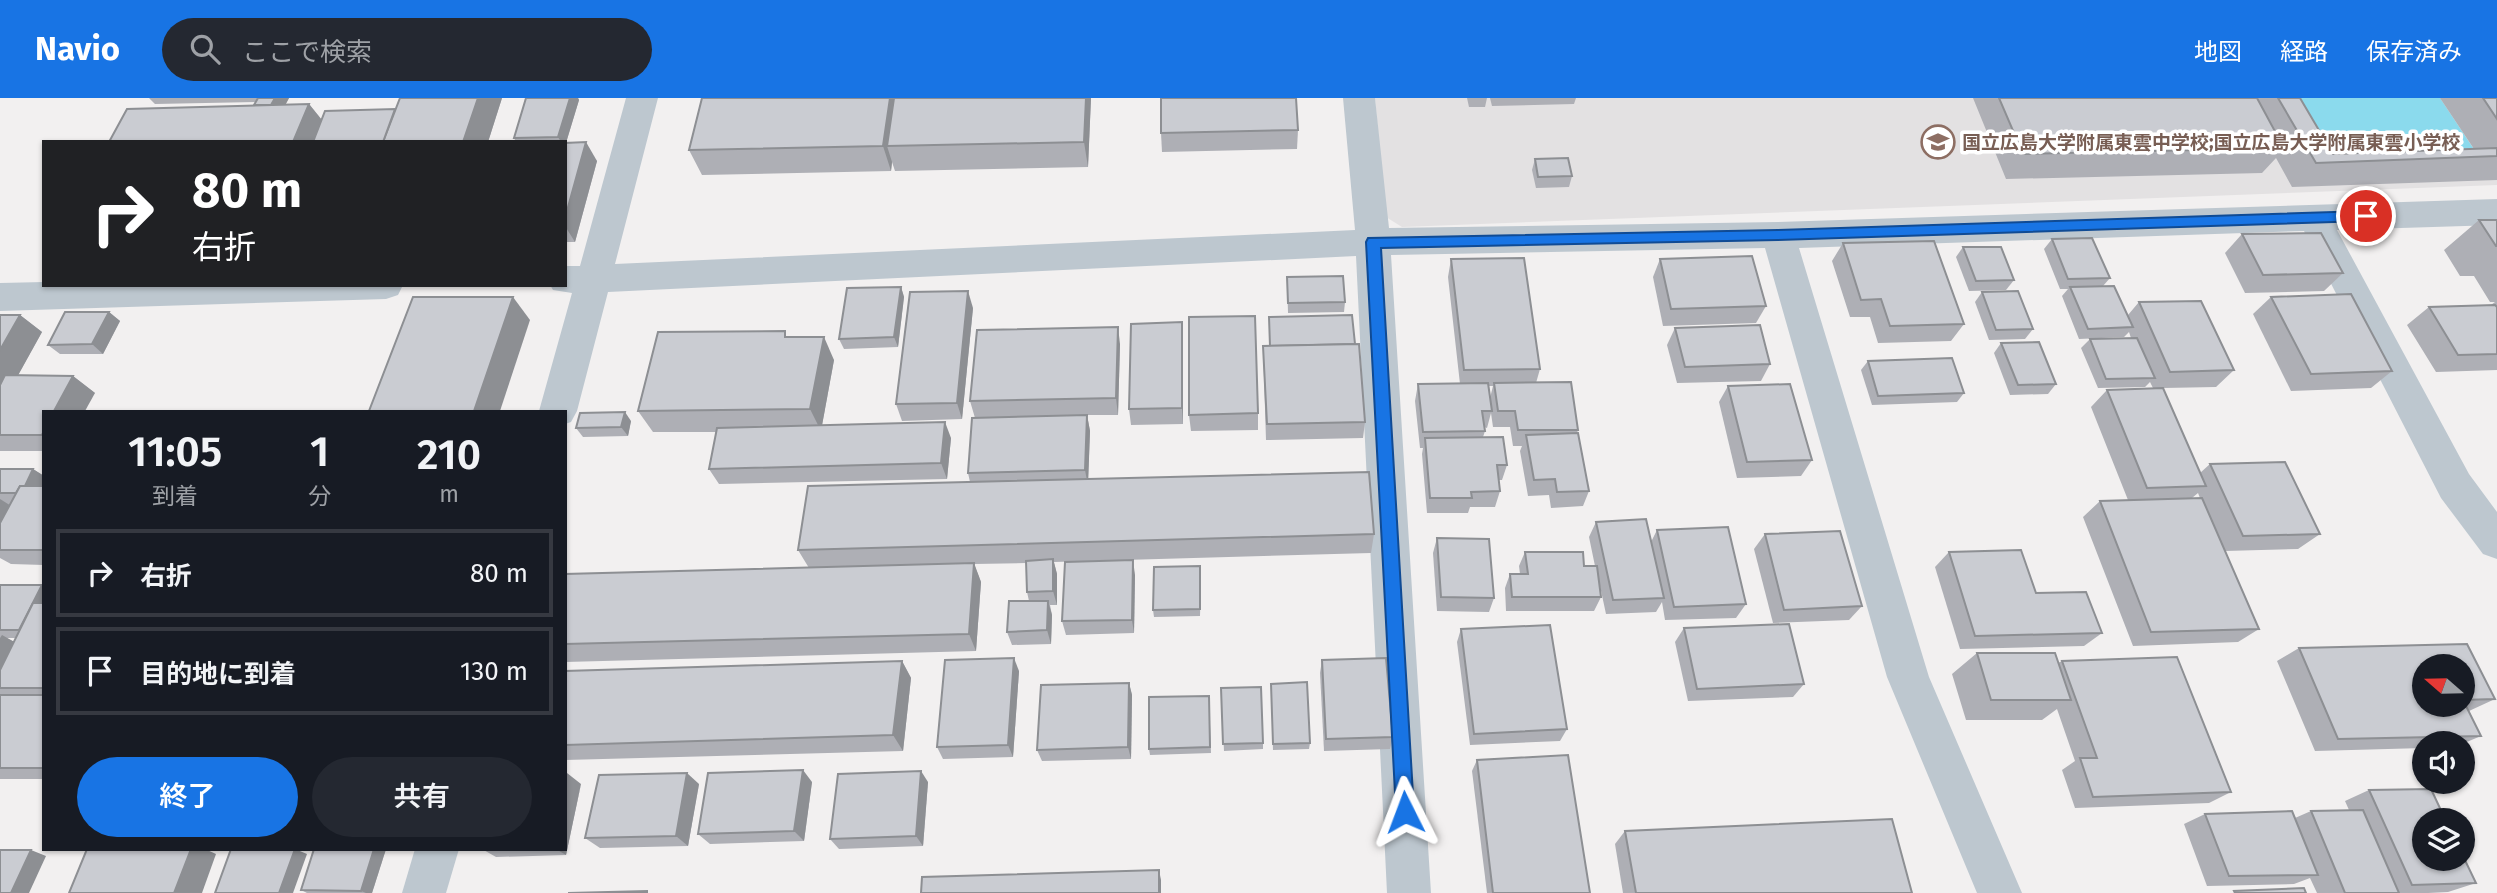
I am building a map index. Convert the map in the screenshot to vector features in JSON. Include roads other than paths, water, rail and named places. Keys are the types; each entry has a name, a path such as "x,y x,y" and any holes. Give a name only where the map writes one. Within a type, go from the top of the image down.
{"street":[{"path":"558,410 580,279 642,98"},
{"path":"1359,98 1373,242 1409,893"},
{"path":"580,279 1373,242 1778,235 2497,212"},
{"path":"2314,218 2455,486 2497,542"},
{"path":"1778,235 1908,677 2000,893"},
{"path":"0,297 322,287"},
{"path":"424,893 436,851"}],"water":[{"path":"2263,98 2440,98 2489,172 2309,179"}],"place":[{"name":"国立広島大学附属東雲中学校;国立広島大学附属東雲小学校","path":"1938,142"}]}
